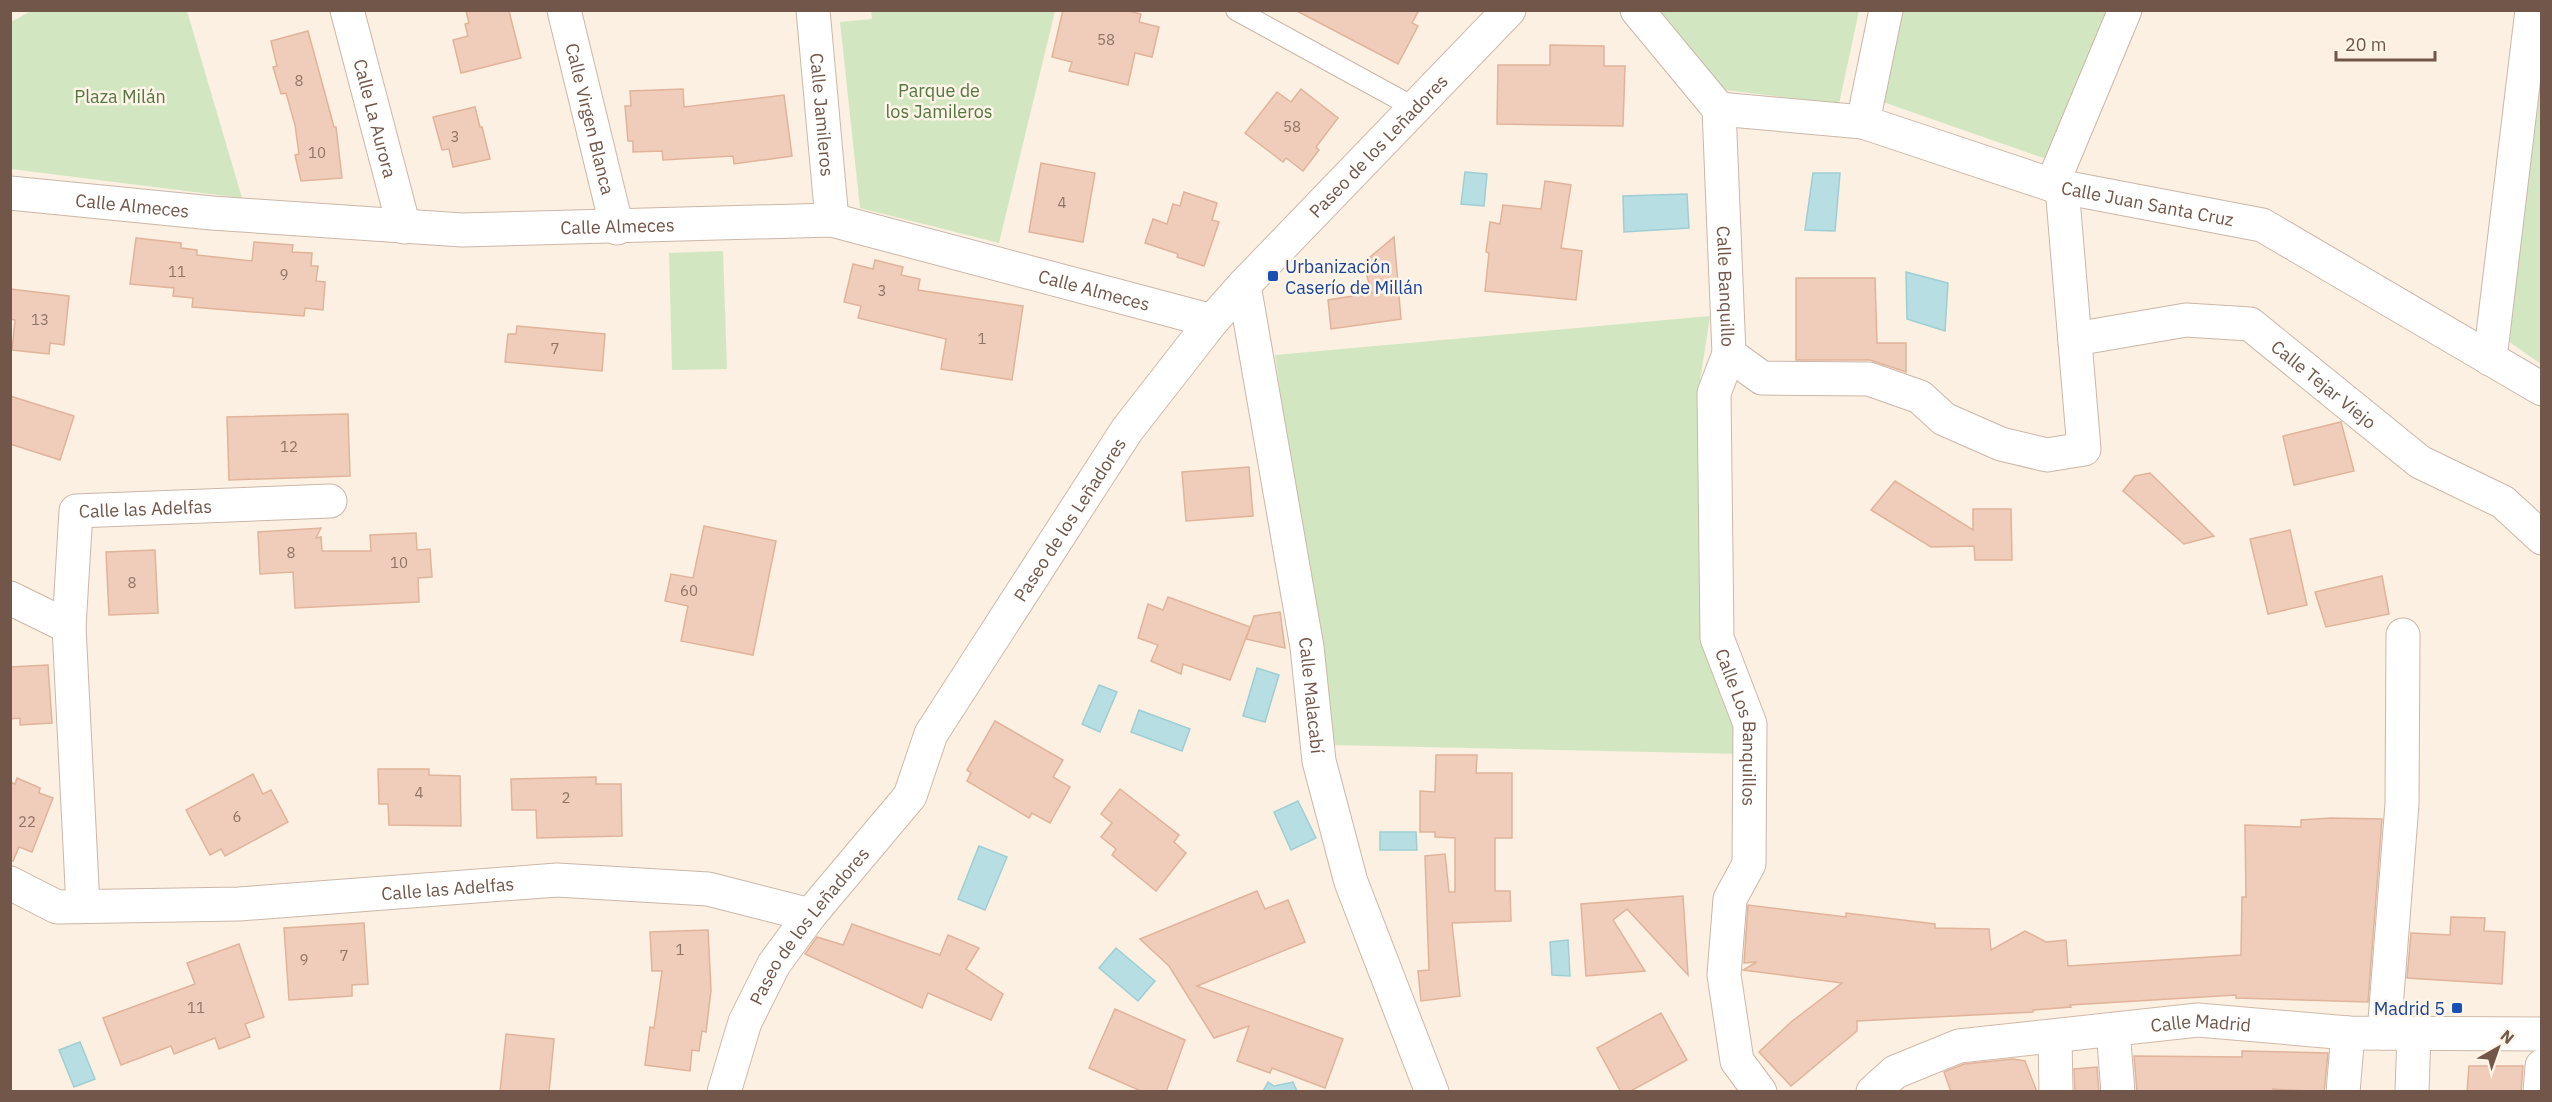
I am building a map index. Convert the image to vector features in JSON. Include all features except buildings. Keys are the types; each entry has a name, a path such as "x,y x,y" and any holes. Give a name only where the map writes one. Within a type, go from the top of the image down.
{"street":[{"name":"Calle La Aurora","path":"347,10 404,226"},
{"name":"Calle Virgen Blanca","path":"564,10 617,228"},
{"name":"Calle Jamileros","path":"813,10 832,220"},
{"name":"Paseo de los Leñadores","path":"724,1092 745,1022 774,964 810,915 910,796 931,734 1126,430 1212,321 1244,285 1509,10"},
{"path":"1637,10 1719,109"},
{"path":"1863,122 1886,10"},
{"path":"2075,339 2057,186 2125,10"},
{"path":"2490,359 2532,10"},
{"name":"Calle Juan Santa Cruz","path":"1719,109 1863,122 2057,186 2262,225 2541,389"},
{"name":"Calle Banquillo","path":"1719,109 1729,354 1762,378 1869,379 1920,397 1944,419 2001,444 2047,455 2084,449 2075,339"},
{"name":"Calle Almeces","path":"10,193 212,213 462,230 617,228 832,220 1212,321"},
{"name":"Calle Malacabí","path":"1244,285 1307,647 1319,761 1351,882 1432,1092"},
{"name":"Calle Tejar Viejo","path":"2075,339 2186,320 2250,324 2420,462 2503,502 2541,538"},
{"name":"Calle Los Banquillos","path":"1729,354 1714,393 1717,638 1750,724 1749,864 1730,899 1724,975 1737,1061 1760,1092"},
{"name":"Calle las Adelfas","path":"83,906 69,627 76,511 330,501"},
{"path":"10,598 69,627"},
{"path":"2403,634 2399,1033 2412,1092"},
{"name":"Calle las Adelfas","path":"10,883 57,907 238,904 557,880 708,889 810,915"},
{"name":"Calle Madrid","path":"1873,1092 1895,1072 1959,1046 2198,1020 2348,1033 2541,1034"},
{"path":"2113,1030 2118,1092"},
{"path":"2343,1092 2348,1033"},
{"path":"2055,1037 2056,1092"},
{"path":"2540,1092 2541,1066"}],"lane":[{"path":"1236,10 1415,108"}],"green space":[{"name":"Plaza Milán","path":"33,10 187,11 242,198 11,169 11,22"},
{"name":"Parque de los Jamileros","path":"871,11 1055,11 999,243 860,208 840,22 872,19"},
{"path":"1656,11 1859,11 1839,104 1726,90 1674,38"},
{"path":"1901,11 2114,11 2049,160 1883,102"},
{"path":"2541,50 2541,364 2508,341"},
{"path":"723,251 727,369 672,370 669,253"},
{"path":"1710,316 1699,388 1743,754 1331,745 1275,355"}],"water":[{"path":"1465,172 1487,174 1484,206 1461,204"},
{"path":"1813,173 1840,173 1835,231 1805,230"},
{"path":"1687,194 1689,228 1624,232 1623,196"},
{"path":"1906,272 1948,283 1945,331 1907,319"},
{"path":"1257,668 1279,675 1265,722 1243,716"},
{"path":"1099,685 1117,692 1100,732 1082,724"},
{"path":"1139,710 1190,729 1182,751 1131,732"},
{"path":"1298,801 1316,838 1291,850 1274,812"},
{"path":"1380,832 1416,832 1417,850 1380,850"},
{"path":"979,846 1007,857 985,910 958,899"},
{"path":"1568,940 1570,976 1552,975 1550,942"},
{"path":"1116,948 1155,981 1138,1001 1099,968"},
{"path":"80,1042 95,1079 74,1087 59,1050"},
{"path":"1268,1082 1274,1086 1293,1082 1297,1091 1263,1091"}],"place":[{"name":"Urbanización Caserío de Millán","path":"1273,276"},
{"name":"Madrid 5","path":"2457,1008"}]}
